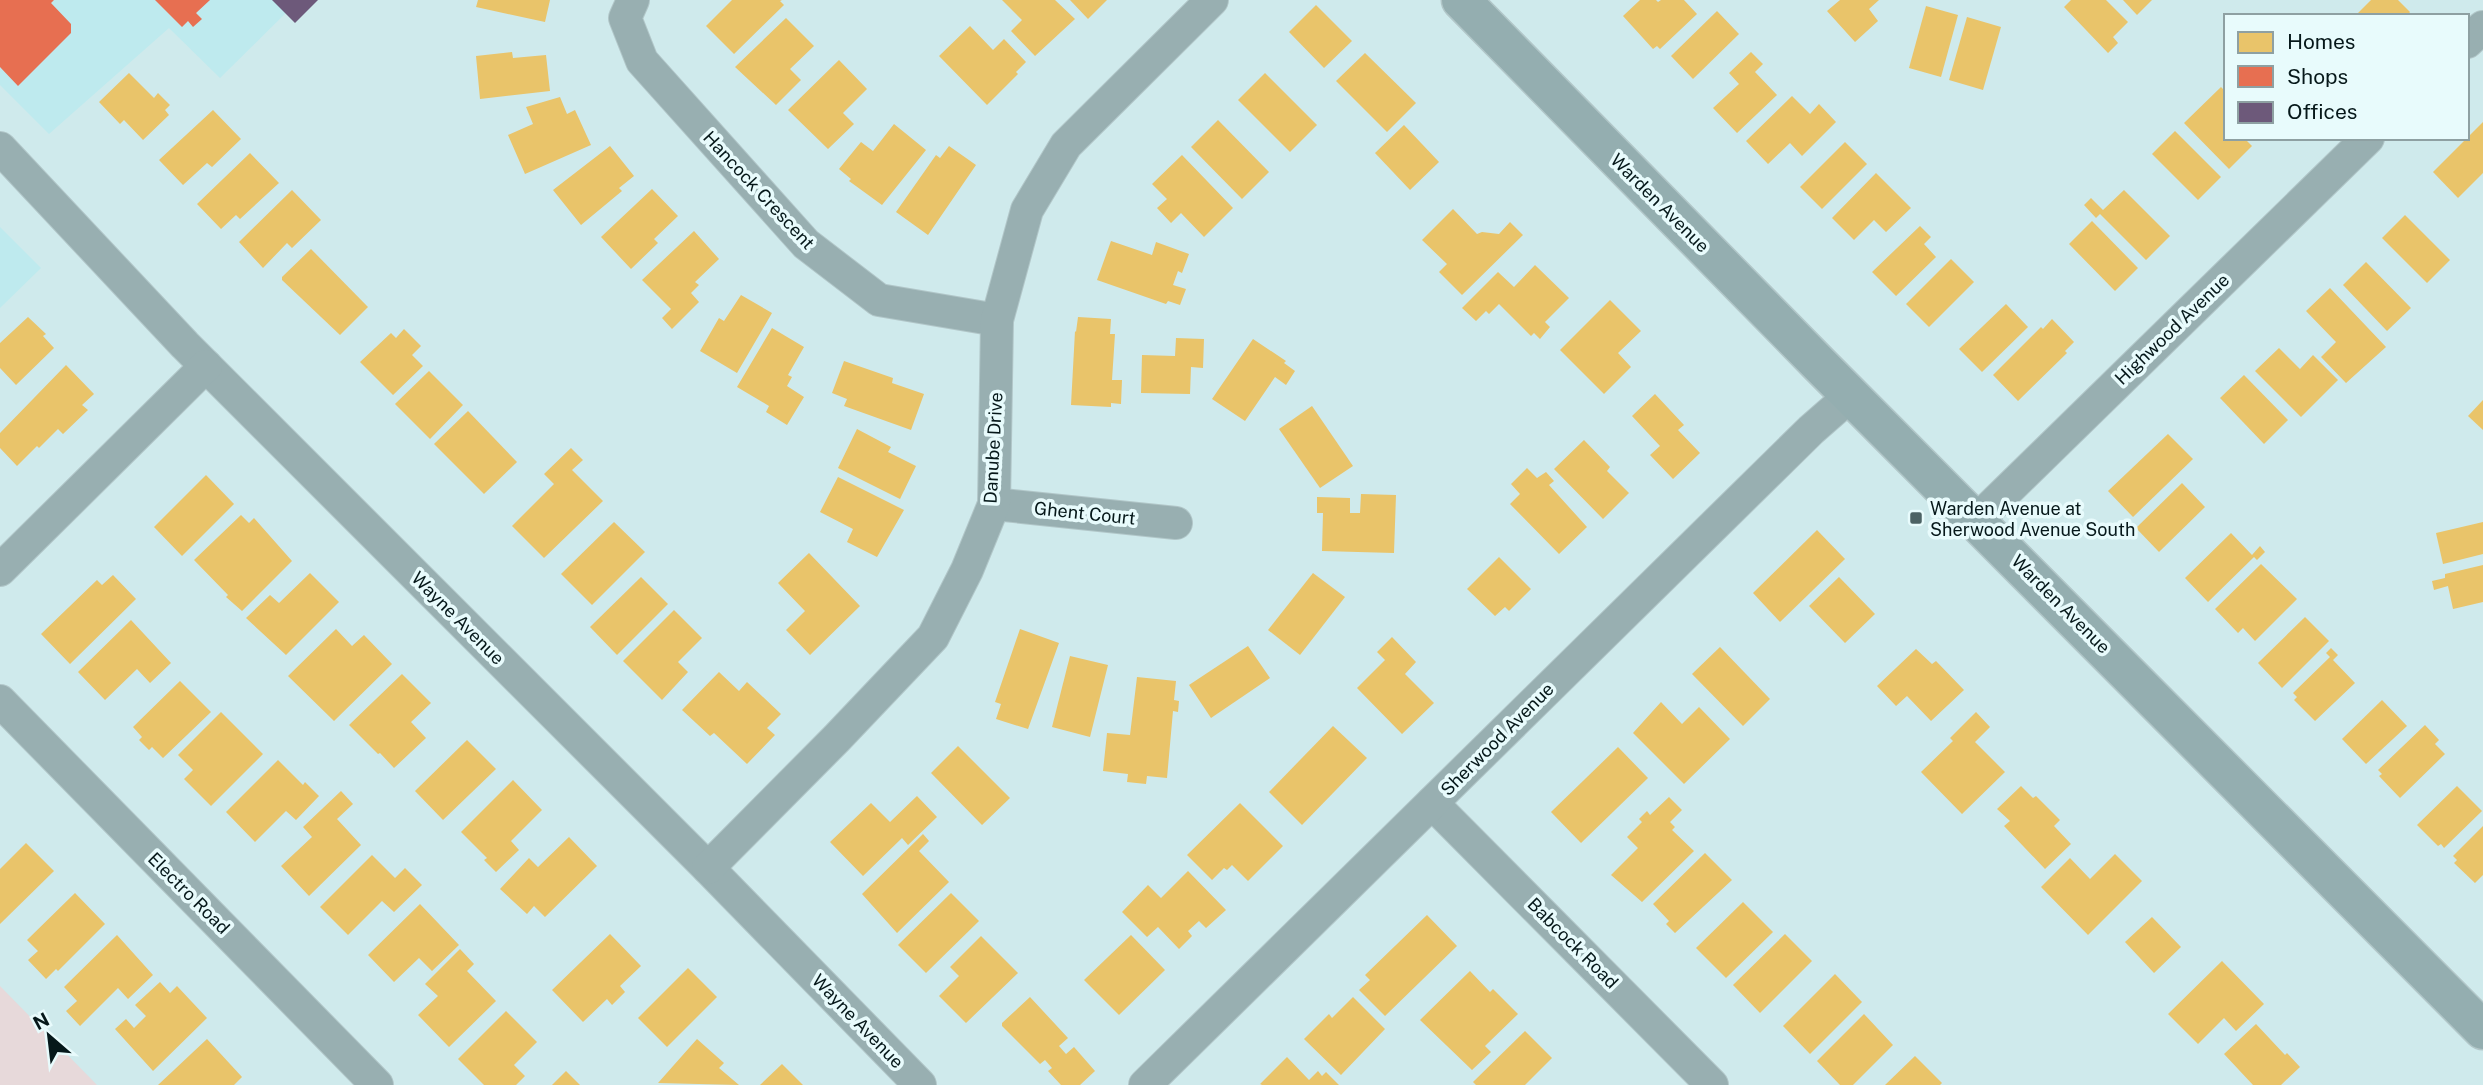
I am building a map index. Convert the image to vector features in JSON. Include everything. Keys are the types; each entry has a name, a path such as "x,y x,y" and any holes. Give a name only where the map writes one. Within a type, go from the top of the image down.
{"main road":[{"name":"Warden Avenue","path":"1461,0 2483,1030"}],"street":[{"name":"Hancock Crescent","path":"633,0 625,18 642,61 806,244 879,300 997,320"},
{"name":"Danube Drive","path":"708,868 933,636 967,570 994,504 997,320 1027,210 1066,145 1212,0"},
{"path":"2469,40 2483,27"},
{"name":"Highwood Avenue","path":"1977,520 2366,140"},
{"name":"Wayne Avenue","path":"0,148 206,366 708,868 920,1085"},
{"path":"0,570 206,366"},
{"name":"Sherwood Avenue","path":"1145,1085 1811,430 1851,395"},
{"name":"Ghent Court","path":"994,504 1175,523"},
{"name":"Electro Road","path":"0,701 377,1085"},
{"name":"Babcock Road","path":"1432,803 1712,1085"}],"shaded area":[{"path":"0,0 299,0 220,78 169,28 49,134 0,85"},
{"path":"0,227 41,268 0,308"},
{"path":"0,986 97,1085 0,1085"}],"building: Homes":[{"path":"478,0 550,0 545,22 476,7"},
{"path":"732,0 782,0 780,1 784,5 734,54 706,26"},
{"path":"1002,0 1055,0 1075,19 1035,56 1011,31 1022,20"},
{"path":"1070,0 1107,0 1088,19"},
{"path":"1640,0 1684,0 1697,14 1660,49 1657,46 1653,49 1623,16"},
{"path":"1840,0 1879,0 1869,9 1878,21 1855,42 1827,11"},
{"path":"2071,0 2106,0 2128,22 2113,37 2118,43 2108,53 2064,7"},
{"path":"2123,0 2152,0 2137,15"},
{"path":"2371,0 2398,0 2410,12 2408,14 2357,14"},
{"path":"1316,5 1352,41 1324,68 1289,32"},
{"path":"1926,6 1958,15 1941,77 1909,68"},
{"path":"1717,11 1739,34 1693,79 1671,56"},
{"path":"1967,17 2001,27 1983,90 1949,80"},
{"path":"786,18 814,46 790,69 801,80 776,105 735,67"},
{"path":"970,26 993,50 1004,39 1026,62 1016,72 1018,74 987,105 939,56"},
{"path":"512,52 513,58 546,55 550,91 480,99 476,56"},
{"path":"1751,52 1763,64 1755,72 1777,95 1737,133 1713,108 1739,84 1729,73"},
{"path":"1365,53 1416,103 1387,132 1336,81"},
{"path":"839,60 867,89 843,113 854,124 828,149 788,110"},
{"path":"129,73 154,98 158,93 170,105 165,110 169,115 143,140 124,120 120,124 99,102"},
{"path":"1265,73 1317,125 1290,152 1238,100"},
{"path":"2221,87 2224,90 2224,140 2246,140 2252,146 2229,169 2184,123"},
{"path":"1792,96 1810,114 1819,104 1836,122 1802,156 1790,143 1768,164 1746,141"},
{"path":"560,97 567,114 575,110 591,145 525,174 508,135 533,124 526,107"},
{"path":"213,110 241,139 212,167 207,163 183,185 159,160"},
{"path":"1218,120 1269,172 1242,199 1191,147"},
{"path":"2483,122 2483,173 2458,198 2433,172 2465,140 2469,140 2469,136"},
{"path":"894,124 926,150 882,205 849,181 851,179 839,169 861,142 873,151"},
{"path":"1404,125 1439,162 1410,190 1375,153"},
{"path":"2175,131 2221,177 2198,200 2152,154"},
{"path":"1845,142 1867,164 1822,209 1800,187"},
{"path":"610,146 634,176 619,188 622,191 581,225 553,190"},
{"path":"949,146 976,165 928,235 896,212 936,155 940,158"},
{"path":"250,153 279,183 240,219 236,215 221,229 197,204"},
{"path":"1182,155 1233,208 1204,237 1181,213 1171,223 1157,208 1167,199 1152,184"},
{"path":"1876,173 1911,208 1886,232 1874,220 1854,240 1832,218"},
{"path":"652,189 678,216 654,239 658,243 631,269 601,237"},
{"path":"292,190 321,220 292,248 287,243 263,268 239,242"},
{"path":"2124,190 2170,236 2146,260 2100,214 2096,218 2084,205 2091,198 2103,210"},
{"path":"1453,209 1477,234 1499,234 1510,222 1523,235 1462,295 1439,272 1447,264 1422,240"},
{"path":"2405,215 2450,260 2427,283 2382,238"},
{"path":"2092,221 2138,268 2115,291 2069,244"},
{"path":"1920,226 1931,237 1924,244 1936,257 1896,296 1872,272"},
{"path":"694,231 719,259 695,282 699,285 691,293 699,302 672,329 662,318 671,309 642,280"},
{"path":"1111,241 1152,255 1156,242 1189,254 1182,273 1178,271 1173,285 1186,289 1180,305 1168,301 1166,304 1097,280"},
{"path":"311,249 368,307 340,335 282,280"},
{"path":"1951,259 1974,282 1929,327 1906,304"},
{"path":"2366,262 2411,308 2387,331 2343,285"},
{"path":"1535,265 1569,298 1545,322 1550,327 1540,339 1534,333 1531,336 1499,304 1476,321 1462,308 1498,272 1514,287"},
{"path":"2330,288 2386,347 2346,383 2321,357 2336,342 2306,311"},
{"path":"741,295 772,313 737,373 700,351 719,318 724,321"},
{"path":"1610,300 1641,331 1618,353 1631,367 1604,394 1560,350"},
{"path":"2006,304 2028,327 1982,372 1959,349"},
{"path":"28,317 46,334 43,336 54,348 16,385 0,368 0,343"},
{"path":"1078,317 1111,319 1110,334 1115,334 1112,380 1122,380 1121,404 1111,403 1111,407 1071,405"},
{"path":"2052,319 2074,342 2065,351 2067,353 2018,401 1993,375"},
{"path":"772,328 804,347 788,375 792,377 787,386 804,397 787,425 766,412 769,406 737,387"},
{"path":"404,329 421,346 412,355 423,366 393,395 360,362 391,333 396,338"},
{"path":"1176,338 1204,339 1203,368 1191,367 1190,394 1141,393 1142,355 1175,356"},
{"path":"1253,339 1286,361 1284,363 1295,371 1286,385 1275,377 1245,421 1212,399"},
{"path":"2279,348 2300,369 2313,355 2338,380 2301,417 2255,371"},
{"path":"844,361 893,378 892,383 924,394 911,430 844,406 847,399 832,393"},
{"path":"66,365 94,394 82,405 88,410 63,434 58,429 17,466 0,448 0,433"},
{"path":"429,371 463,405 430,439 395,404"},
{"path":"2244,375 2288,420 2264,444 2220,398"},
{"path":"1655,394 1684,425 1678,430 1700,453 1673,479 1650,455 1660,446 1632,416"},
{"path":"2483,400 2483,430 2468,416"},
{"path":"1312,406 1353,466 1320,488 1279,429"},
{"path":"468,411 517,462 484,494 434,444"},
{"path":"857,429 891,447 888,452 916,466 900,499 838,468"},
{"path":"2168,434 2193,459 2133,517 2108,491"},
{"path":"1584,440 1610,467 1607,471 1629,493 1603,519 1554,469"},
{"path":"571,448 583,460 572,470 603,501 544,558 512,526 554,484 544,474"},
{"path":"1527,468 1537,478 1546,472 1554,481 1549,485 1587,527 1559,554 1510,504 1520,494 1511,484"},
{"path":"206,475 234,504 182,556 154,527"},
{"path":"838,477 904,510 877,557 847,542 853,529 820,512"},
{"path":"2182,483 2205,507 2159,552 2136,528"},
{"path":"1361,494 1396,495 1394,553 1322,551 1323,513 1317,513 1317,497 1350,498 1350,513 1360,513"},
{"path":"241,515 249,523 254,518 292,561 242,611 194,560"},
{"path":"614,522 645,552 592,605 561,574"},
{"path":"2483,522 2483,554 2443,564 2436,533"},
{"path":"1817,530 1845,559 1780,622 1753,593"},
{"path":"2231,533 2252,555 2260,546 2265,552 2257,560 2254,557 2208,602 2185,578"},
{"path":"809,553 860,606 810,655 786,630 805,611 778,583"},
{"path":"1499,557 1531,589 1509,611 1505,607 1495,616 1467,589"},
{"path":"2261,564 2297,599 2255,641 2243,628 2238,633 2215,609"},
{"path":"2483,565 2483,602 2453,609 2448,586 2434,590 2432,581 2445,578 2445,574"},
{"path":"310,573 339,602 286,655 246,618 270,595 279,603"},
{"path":"1313,573 1345,597 1300,655 1268,630"},
{"path":"113,575 136,599 70,664 41,634 97,580 102,585"},
{"path":"641,577 668,604 617,655 590,627"},
{"path":"1839,577 1875,614 1845,643 1809,606"},
{"path":"674,610 702,638 678,662 688,672 662,700 623,661"},
{"path":"2305,617 2329,641 2282,688 2258,663"},
{"path":"131,620 171,663 150,683 137,669 105,700 78,672"},
{"path":"336,629 352,646 364,635 392,664 334,721 288,676"},
{"path":"1020,629 1059,643 1028,729 996,719 1001,704 995,702"},
{"path":"1392,637 1416,662 1405,674 1434,703 1402,734 1357,688 1385,660 1377,652"},
{"path":"1248,646 1270,678 1211,718 1189,685"},
{"path":"1720,647 1770,699 1743,726 1692,674"},
{"path":"2331,648 2338,655 2333,660 2355,683 2315,721 2294,700 2297,697 2293,693 2330,657 2326,653"},
{"path":"1916,649 1932,664 1936,661 1964,690 1931,721 1907,696 1896,706 1877,686"},
{"path":"1070,656 1108,665 1090,737 1052,727"},
{"path":"719,672 739,691 747,682 781,714 767,728 775,735 747,764 714,733 710,736 682,710"},
{"path":"402,674 431,703 411,722 426,738 394,768 349,725"},
{"path":"1137,677 1176,681 1174,700 1179,701 1178,712 1173,711 1167,778 1147,776 1146,784 1127,782 1128,774 1103,771 1107,733 1130,735"},
{"path":"180,681 211,712 163,758 152,747 149,750 139,740 142,737 133,727"},
{"path":"2382,700 2407,726 2366,764 2342,739"},
{"path":"1661,702 1682,724 1699,707 1730,739 1684,784 1633,733"},
{"path":"221,712 263,754 211,806 184,779 193,770 178,755"},
{"path":"1976,712 1990,727 1975,742 2005,772 1962,814 1921,772 1953,741 1950,738"},
{"path":"2425,725 2439,740 2435,744 2445,754 2400,798 2379,776 2382,774 2378,770"},
{"path":"1333,726 1367,758 1302,825 1269,792"},
{"path":"467,740 496,769 443,820 415,791"},
{"path":"958,746 1010,798 982,825 931,773"},
{"path":"1618,747 1648,778 1581,843 1551,812"},
{"path":"278,760 303,785 305,782 319,796 296,820 286,811 255,842 226,812"},
{"path":"513,780 542,810 511,841 519,850 496,872 484,860 487,858 461,832"},
{"path":"2021,786 2033,798 2036,796 2060,820 2054,826 2071,844 2045,869 2004,826 2010,821 1997,809"},
{"path":"2457,786 2482,811 2444,848 2441,844 2438,846 2417,825"},
{"path":"341,791 353,804 337,819 361,845 309,896 281,866 312,837 303,827"},
{"path":"917,796 937,817 908,845 902,838 863,876 830,842 871,803 890,822"},
{"path":"1669,797 1682,810 1670,822 1675,827 1672,830 1694,851 1642,902 1611,875 1638,848 1627,837 1642,822 1639,819 1647,811 1650,815"},
{"path":"1240,803 1283,846 1248,881 1232,865 1227,870 1224,868 1212,880 1187,855"},
{"path":"2483,826 2483,875 2475,883 2454,863 2457,860 2453,856"},
{"path":"923,834 929,841 919,851 949,882 897,933 862,894"},
{"path":"569,837 597,866 545,917 534,906 527,914 500,889 529,858 538,867"},
{"path":"26,843 54,871 0,924 0,869"},
{"path":"1705,853 1732,880 1675,933 1666,924 1669,921 1653,904"},
{"path":"2115,854 2142,881 2088,935 2041,887 2070,858 2090,879"},
{"path":"372,855 395,878 405,868 422,885 394,912 382,901 348,935 320,907"},
{"path":"1188,871 1226,910 1206,928 1199,921 1188,931 1192,936 1179,949 1158,927 1147,937 1122,912 1148,885 1161,898"},
{"path":"75,893 105,924 58,971 56,969 46,979 28,960 38,951 27,940"},
{"path":"951,893 979,921 926,973 898,945"},
{"path":"1743,902 1773,932 1726,978 1696,948"},
{"path":"420,904 459,945 432,971 419,958 394,982 368,955"},
{"path":"1427,915 1457,946 1385,1016 1359,990 1370,980 1365,975"},
{"path":"2152,917 2181,947 2154,973 2125,942"},
{"path":"610,934 641,966 620,986 625,992 612,1005 607,999 583,1022 552,990"},
{"path":"1785,934 1812,961 1760,1013 1733,985"},
{"path":"117,935 153,975 128,999 118,988 80,1026 66,1011 77,1001 64,987"},
{"path":"1131,935 1165,970 1119,1015 1084,980"},
{"path":"981,936 1018,973 966,1023 939,996 959,976 950,967"},
{"path":"460,949 474,964 467,971 496,1001 449,1047 418,1015 438,996 425,984"},
{"path":"2222,961 2264,1004 2236,1031 2224,1018 2198,1044 2168,1014"},
{"path":"688,968 717,997 667,1047 638,1018"},
{"path":"1470,971 1490,992 1493,989 1518,1014 1485,1046 1491,1052 1472,1070 1420,1020"},
{"path":"1835,974 1862,1002 1810,1054 1783,1026"},
{"path":"160,982 170,993 177,986 207,1018 153,1071 115,1029 126,1019 134,1028 146,1016 135,1005"},
{"path":"1030,997 1068,1038 1059,1046 1066,1054 1074,1047 1095,1071 1080,1085 1061,1085 1048,1071 1052,1068 1045,1060 1040,1064 1002,1026"},
{"path":"1353,997 1385,1029 1341,1075 1304,1039 1329,1014 1332,1018"},
{"path":"506,1011 537,1042 514,1065 525,1076 516,1085 484,1085 458,1059"},
{"path":"1864,1014 1893,1045 1853,1085 1840,1085 1817,1061"},
{"path":"2256,1024 2300,1067 2281,1085 2253,1085 2224,1054"},
{"path":"1525,1031 1552,1058 1525,1085 1476,1085 1473,1082"},
{"path":"207,1039 242,1077 234,1085 158,1085"},
{"path":"697,1039 724,1063 719,1068 739,1085 658,1083"},
{"path":"1915,1056 1942,1083 1940,1085 1885,1085"},
{"path":"1287,1057 1309,1080 1318,1071 1322,1076 1326,1072 1339,1085 1260,1084"},
{"path":"782,1064 803,1085 760,1085"},
{"path":"566,1071 580,1085 552,1085"}],"building: Shops":[{"path":"0,0 54,0 51,3 71,24 71,33 18,86 0,67"},
{"path":"155,0 210,0 196,13 202,19 193,27 188,21 182,27"}],"building: Offices":[{"path":"272,0 318,0 295,23"}],"place":[{"name":"Warden Avenue at Sherwood Avenue South","path":"1916,518"}]}
